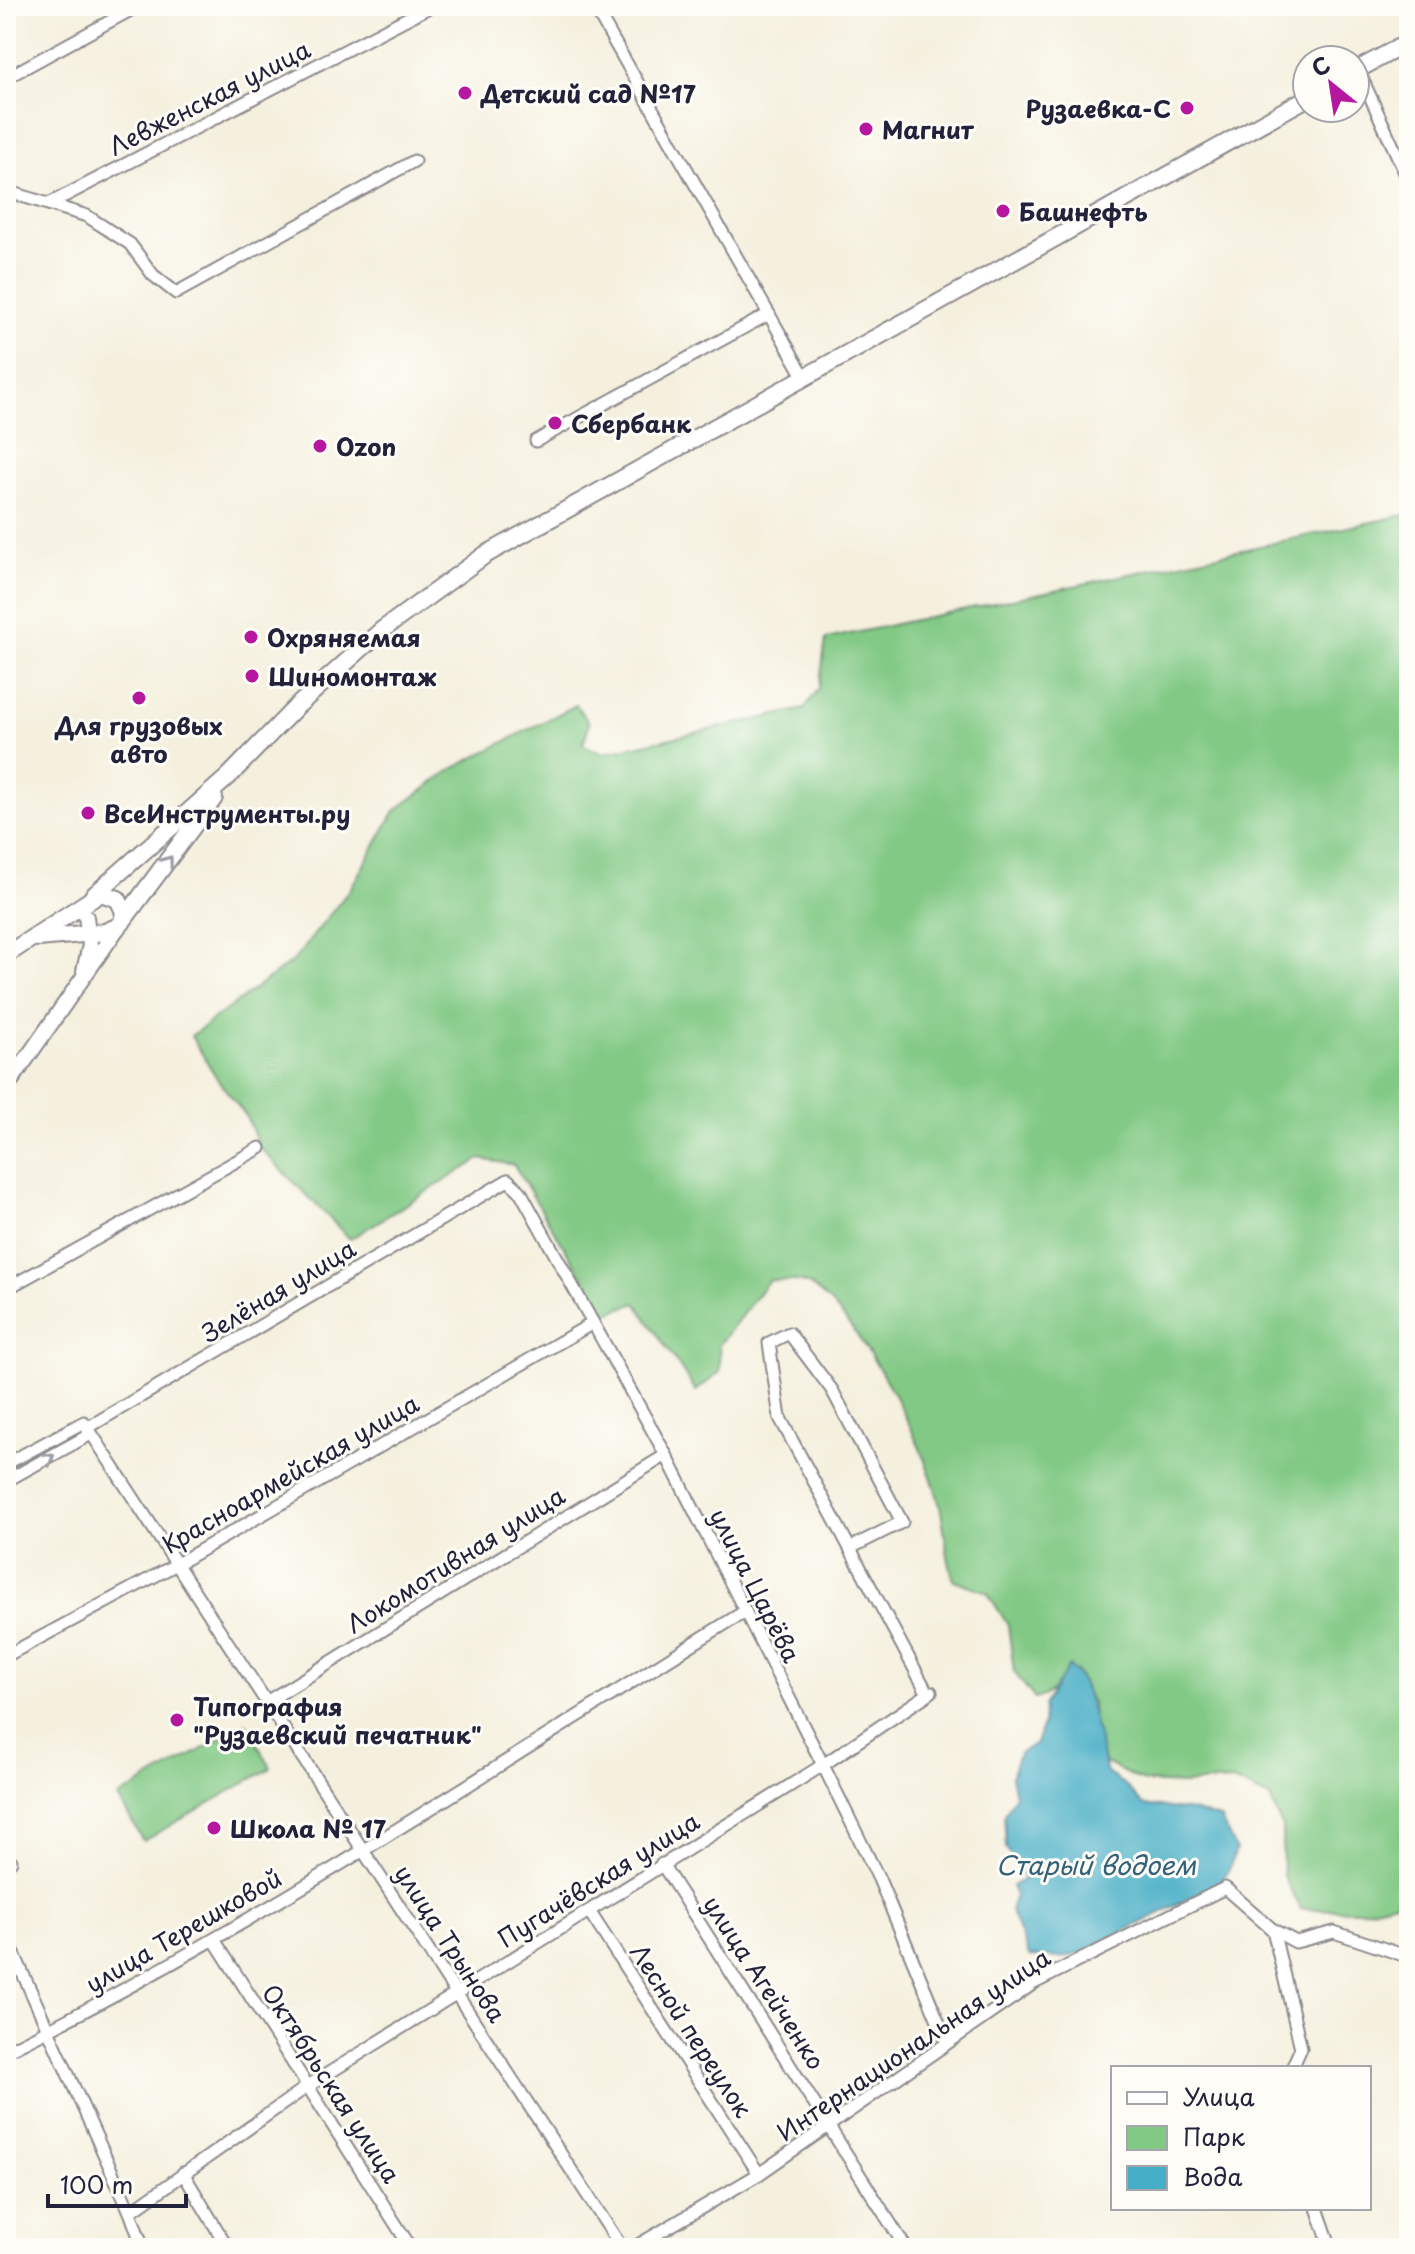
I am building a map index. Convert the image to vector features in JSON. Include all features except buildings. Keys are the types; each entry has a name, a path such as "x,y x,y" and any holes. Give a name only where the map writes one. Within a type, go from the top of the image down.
{"main road":[{"path":"1371,63 1409,42"},
{"path":"6,955 38,938 91,898 228,777 333,673 449,579 529,529 1291,107"},
{"path":"38,938 120,924 228,777"},
{"path":"91,898 107,893 118,899 124,912 120,924"},
{"path":"91,898 91,927"}],"street":[{"path":"6,78 138,6"},
{"name":"Левженская улица","path":"49,204 431,6"},
{"path":"594,6 804,376"},
{"path":"1371,102 1409,181"},
{"path":"6,191 87,216 130,244 153,275 176,293 414,161"},
{"path":"536,441 769,314"},
{"path":"6,1088 120,924"},
{"path":"81,979 89,958 91,927"},
{"path":"6,1289 260,1148"},
{"name":"улица Царёва","path":"490,1190 508,1180 520,1191 666,1455 879,1879 947,2042"},
{"name":"Зелёная улица","path":"6,1481 87,1428 490,1190"},
{"name":"Красноармейская улица","path":"6,1656 177,1564 593,1323"},
{"path":"789,1333 832,1390 902,1522 850,1548 780,1418 769,1343 789,1333"},
{"name":"Зелёная улица","path":"6,1464 87,1428"},
{"name":"улица Трынова","path":"87,1428 268,1701 622,2248"},
{"name":"Локомотивная улица","path":"268,1701 666,1455"},
{"name":"Пугачёвская улица","path":"130,2212 308,2086 823,1765 930,1693 850,1548"},
{"name":"улица Терешковой","path":"6,2051 215,1941 744,1612"},
{"name":"улица Агейченко","path":"662,1864 831,2125 906,2248"},
{"name":"Интернациональная улица","path":"633,2248 759,2174 1034,1983 1225,1888 1273,1930"},
{"name":"Лесной переулок","path":"589,1911 759,2174"},
{"path":"1273,1930 1296,1942 1334,1932 1409,1957"},
{"path":"1273,1930 1301,2048 1293,2066"},
{"path":"6,1936 130,2212 143,2248"},
{"name":"Октябрьская улица","path":"215,1941 411,2248"},
{"path":"183,2173 228,2248"},
{"path":"1318,2210 1331,2248"}],"green space":[{"path":"1409,514 1409,1899 1362,1910 1301,1909 1283,1875 1282,1827 1270,1798 1233,1781 1182,1784 1144,1782 1103,1762 1094,1731 1092,1703 1076,1670 1047,1694 1035,1699 1014,1672 1008,1625 987,1592 954,1580 933,1482 890,1387 851,1327 831,1303 811,1286 797,1281 769,1280 719,1345 720,1372 696,1391 636,1303 605,1314 514,1165 480,1159 350,1239 260,1148 246,1116 218,1080 191,1036 294,960 350,889 395,811 452,769 576,705 589,723 583,745 603,753 804,709 819,688 826,639"},
{"path":"246,1724 271,1768 143,1841 118,1797"}],"water":[{"name":"Старый водоем","path":"1069,1666 1083,1685 1088,1699 1107,1773 1125,1785 1143,1805 1193,1811 1220,1818 1236,1850 1228,1872 1219,1883 1080,1954 1060,1958 1029,1956 1010,1910 1015,1895 1012,1886 1024,1879 1006,1848 1004,1816 1015,1795 1011,1777 1019,1753 1036,1743 1043,1724 1044,1705"}],"place":[{"name":"Детский сад №17","path":"465,93"},
{"name":"Рузаевка-С","path":"1187,108"},
{"name":"Магнит","path":"866,129"},
{"name":"Башнефть","path":"1003,211"},
{"name":"Сбербанк","path":"555,423"},
{"name":"Ozon","path":"320,446"},
{"name":"Охряняемая","path":"251,637"},
{"name":"Шиномонтаж","path":"252,676"},
{"name":"Для грузовых авто","path":"139,698"},
{"name":"ВсеИнструменты.ру","path":"88,813"},
{"name":"Типография \"Рузаевский печатник\"","path":"177,1720"},
{"name":"Школа № 17","path":"214,1828"}]}
